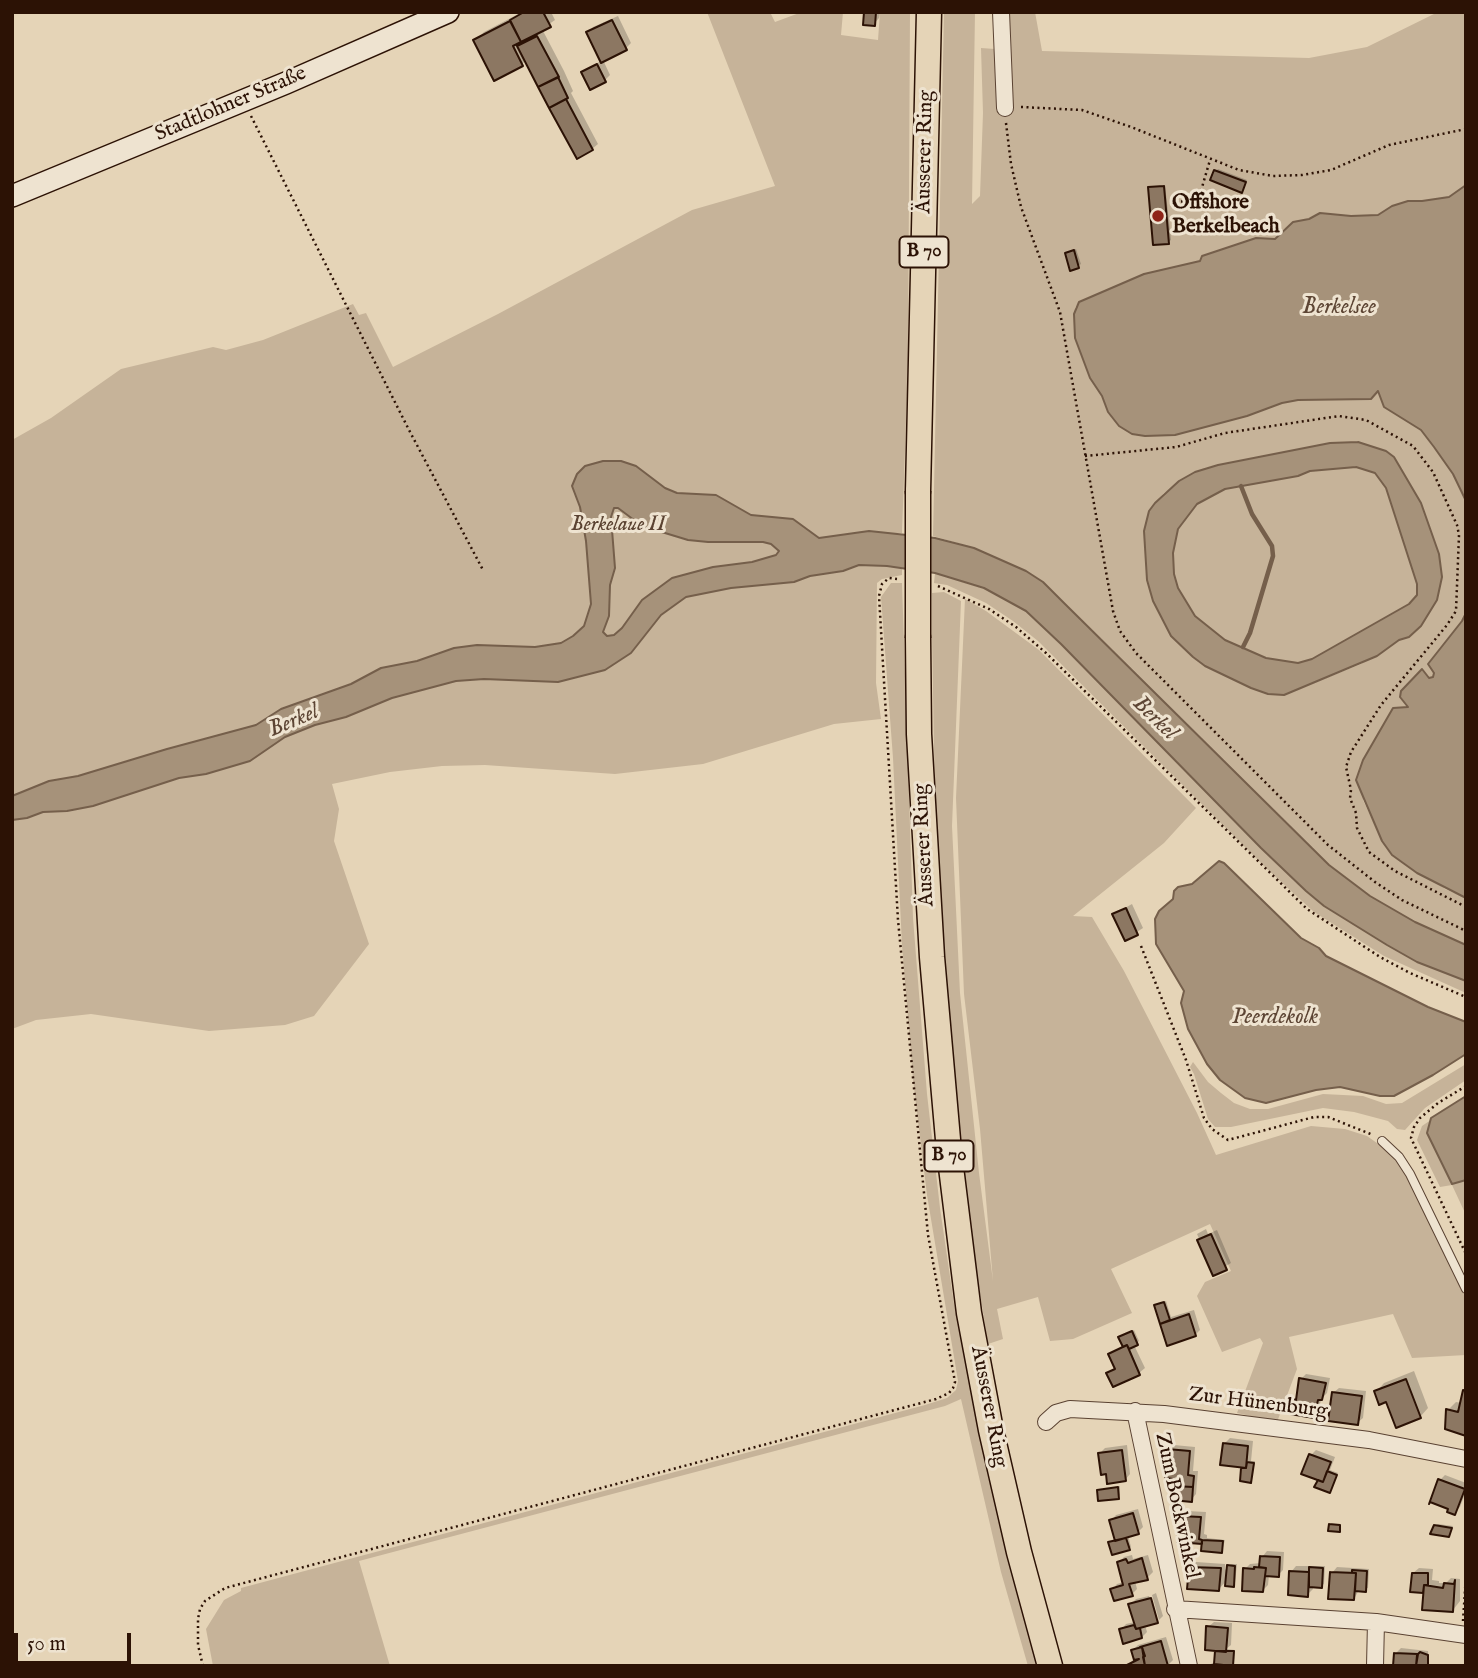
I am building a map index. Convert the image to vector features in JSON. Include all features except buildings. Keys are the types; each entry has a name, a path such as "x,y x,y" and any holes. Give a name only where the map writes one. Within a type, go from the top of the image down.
{"main road":[{"name":"Äusserer Ring","path":"929,12 918,491 918,638 919,734 932,957 949,1151 969,1313 991,1430 1019,1552 1050,1666"}],"street":[{"name":"Stadtlohner Straße","path":"12,196 448,12"},
{"path":"1002,12 1005,108"},
{"name":"Zur Hünenburg","path":"1046,1422 1056,1413 1070,1409 1135,1411 1369,1440 1466,1459"},
{"name":"Zum Bockwinkel","path":"1135,1411 1189,1666"},
{"name":"Zum Bockwinkel","path":"1175,1609 1376,1622 1464,1634"},
{"path":"1375,1666 1376,1622"}],"lane":[{"path":"1382,1141 1399,1157 1410,1174 1466,1289"}],"path":[{"path":"243,100 409,430 483,570"},
{"path":"1466,129 1389,145 1331,170 1286,177 1239,170 1082,110 1005,108 1006,137 1021,206 1060,312 1113,611 1126,641 1328,845 1402,900 1466,930"},
{"path":"1170,202 1198,201 1210,159"},
{"path":"1086,456 1176,447 1225,433 1339,416 1366,421 1413,446 1433,472 1457,525 1459,536 1456,611 1381,705 1351,751 1346,767 1357,828 1369,852 1395,871 1466,907"},
{"path":"202,1666 198,1645 200,1609 205,1601 225,1588 936,1399 949,1393 955,1382 928,1235 898,920 879,596 882,584 889,578 901,580"},
{"path":"935,585 989,609 1016,627 1046,653 1307,909 1380,957 1466,997"},
{"path":"1141,946 1186,1060 1204,1118 1212,1129 1228,1140 1314,1117 1328,1117 1356,1126 1382,1141"},
{"path":"1466,1086 1420,1118 1411,1138 1466,1254"},
{"path":"1464,1634 1466,1575"}],"green space":[{"name":"Berkelaue II","path":"707,12 770,12 775,22 802,12 843,12 841,35 878,40 880,12 910,12 908,366 902,533 888,533 877,566 902,568 902,575 882,579 877,583 876,683 881,719 834,724 703,764 615,774 485,765 442,766 390,772 332,784 339,809 334,841 369,944 314,1016 285,1025 209,1031 91,1014 36,1020 12,1029 12,440 51,418 121,369 213,347 226,350 263,340 353,304 359,315 366,313 393,367 692,210 775,186"},
{"path":"944,12 975,12 972,204 980,196 983,113 981,48 1009,50 1010,12 1035,12 1042,51 1309,58 1367,47 1438,12 1466,12 1466,185 1449,197 1408,201 1392,206 1378,215 1320,213 1284,229 1275,239 1144,274 1079,302 1075,308 1075,338 1090,378 1102,396 1108,413 1119,426 1175,435 1247,416 1282,403 1298,400 1370,399 1378,391 1384,407 1421,430 1453,474 1466,501 1466,613 1428,664 1434,673 1433,677 1429,678 1422,670 1400,697 1408,707 1393,708 1363,760 1363,800 1382,841 1445,889 1466,898 1466,945 1415,922 1370,896 1329,865 1043,582 974,548 933,536","holes":["1358,442 1386,451 1394,457 1421,503 1439,554 1410,637 1399,640 1361,664 1284,695 1251,688 1205,666 1171,636 1153,601 1147,580 1144,531 1149,511 1164,493 1195,472 1218,465 1330,443"]},
{"path":"1356,467 1376,473 1386,488 1417,584 1417,595 1409,604 1312,659 1298,663 1266,658 1225,640 1195,616 1178,588 1173,553 1178,529 1197,504 1225,489 1298,476 1310,471"},
{"path":"935,573 985,589 1026,611 1306,891 1324,906 1417,962 1466,980 1466,993 1384,956 1314,912 1266,868 1038,641 986,603 947,585 934,583"},
{"path":"891,583 902,583 913,918 927,1094 940,1208 954,1304 988,1476 1037,1666 1028,1666 1001,1572 961,1399 945,1406 359,1561 390,1666 213,1666 206,1629 224,1600 241,1591 241,1588 925,1405 947,1398 956,1390 958,1381 927,1195 913,1079 902,945 893,758 881,597"},
{"path":"944,592 961,601 952,826 960,993 993,1281 980,1129 964,994 956,798 965,599 1039,650 1196,808 1164,843 1073,916 1092,917 1124,971 1216,1155 1311,1126 1345,1129 1367,1136 1384,1148 1398,1162 1418,1198 1466,1299 1466,1355 1412,1358 1393,1314 1289,1337 1297,1369 1277,1422 1237,1413 1263,1343 1260,1338 1222,1352 1197,1296 1205,1282 1231,1271 1210,1224 1111,1269 1132,1313 1073,1339 1050,1341 1038,1297 997,1309 1003,1339 988,1344 965,1198 946,1023 935,804 932,636 932,593"},
{"path":"1193,1062 1208,1082 1221,1093 1234,1103 1250,1109 1268,1109 1323,1094 1363,1096 1386,1104 1402,1103 1466,1064 1466,1080 1425,1108 1405,1130 1397,1129 1388,1121 1354,1112 1323,1108 1231,1127 1215,1127 1208,1119 1190,1067"},
{"path":"1466,1096 1466,1215 1452,1185 1440,1187 1417,1140 1422,1126"}],"water":[{"name":"Berkelsee","path":"1466,185 1466,501 1453,474 1421,430 1384,407 1378,391 1371,399 1298,400 1282,403 1247,416 1175,435 1132,434 1119,426 1108,412 1102,396 1090,378 1075,338 1074,314 1079,302 1144,274 1200,261 1202,256 1256,238 1275,239 1293,222 1309,219 1320,213 1378,215 1392,206 1408,201 1449,197"},
{"path":"1358,442 1386,451 1394,457 1421,503 1439,554 1442,577 1437,600 1421,626 1409,637 1399,640 1377,656 1284,695 1268,694 1205,666 1171,636 1153,601 1147,580 1144,531 1149,511 1155,503 1179,481 1195,472 1330,443","holes":["1356,467 1375,473 1386,488 1417,584 1417,595 1409,604 1312,659 1298,663 1266,658 1225,640 1195,616 1178,588 1173,553 1178,529 1197,504 1225,489 1298,476 1310,471"]},
{"name":"Berkel","path":"603,461 621,461 636,466 665,488 677,493 716,495 751,515 793,519 819,538 869,531 935,538 974,548 1026,571 1043,582 1329,865 1370,896 1415,922 1466,945 1466,981 1417,962 1324,906 1306,891 1026,611 984,588 935,573 887,566 859,565 794,582 731,588 686,597 661,615 631,653 605,670 558,682 484,679 456,681 392,698 346,717 315,725 285,737 250,761 206,774 179,778 93,806 43,812 12,820 12,796 49,781 78,776 256,725 281,709 351,684 381,668 417,661 454,648 477,645 535,647 561,643 573,636 584,626 591,604 586,541 580,507 572,486 577,474 585,466","holes":["614,508 618,508 642,526 688,540 763,542 771,544 779,551 776,555 752,562 713,567 672,578 642,600 622,628 614,635 607,636 603,632 609,616 610,585 615,568 611,517"]},
{"path":"1466,613 1466,898 1417,873 1392,855 1382,841 1356,780 1363,760 1393,708 1408,707 1400,697 1401,691 1422,669 1429,678 1433,677 1434,673 1428,664"},
{"name":"Peerdekolk","path":"1219,861 1301,938 1319,948 1326,956 1428,1007 1466,1022 1466,1054 1394,1096 1380,1096 1340,1087 1316,1090 1266,1103 1245,1098 1220,1080 1207,1064 1188,1029 1181,1003 1184,991 1156,944 1155,919 1159,911 1173,899 1174,891 1178,887 1192,884"},
{"path":"1466,1096 1466,1180 1452,1184 1427,1133 1431,1118"}],"waterway":[{"path":"1241,486 1252,514 1272,546 1273,556 1250,633 1243,647"}],"place":[{"name":"Offshore Berkelbeach","path":"1158,216"}]}
